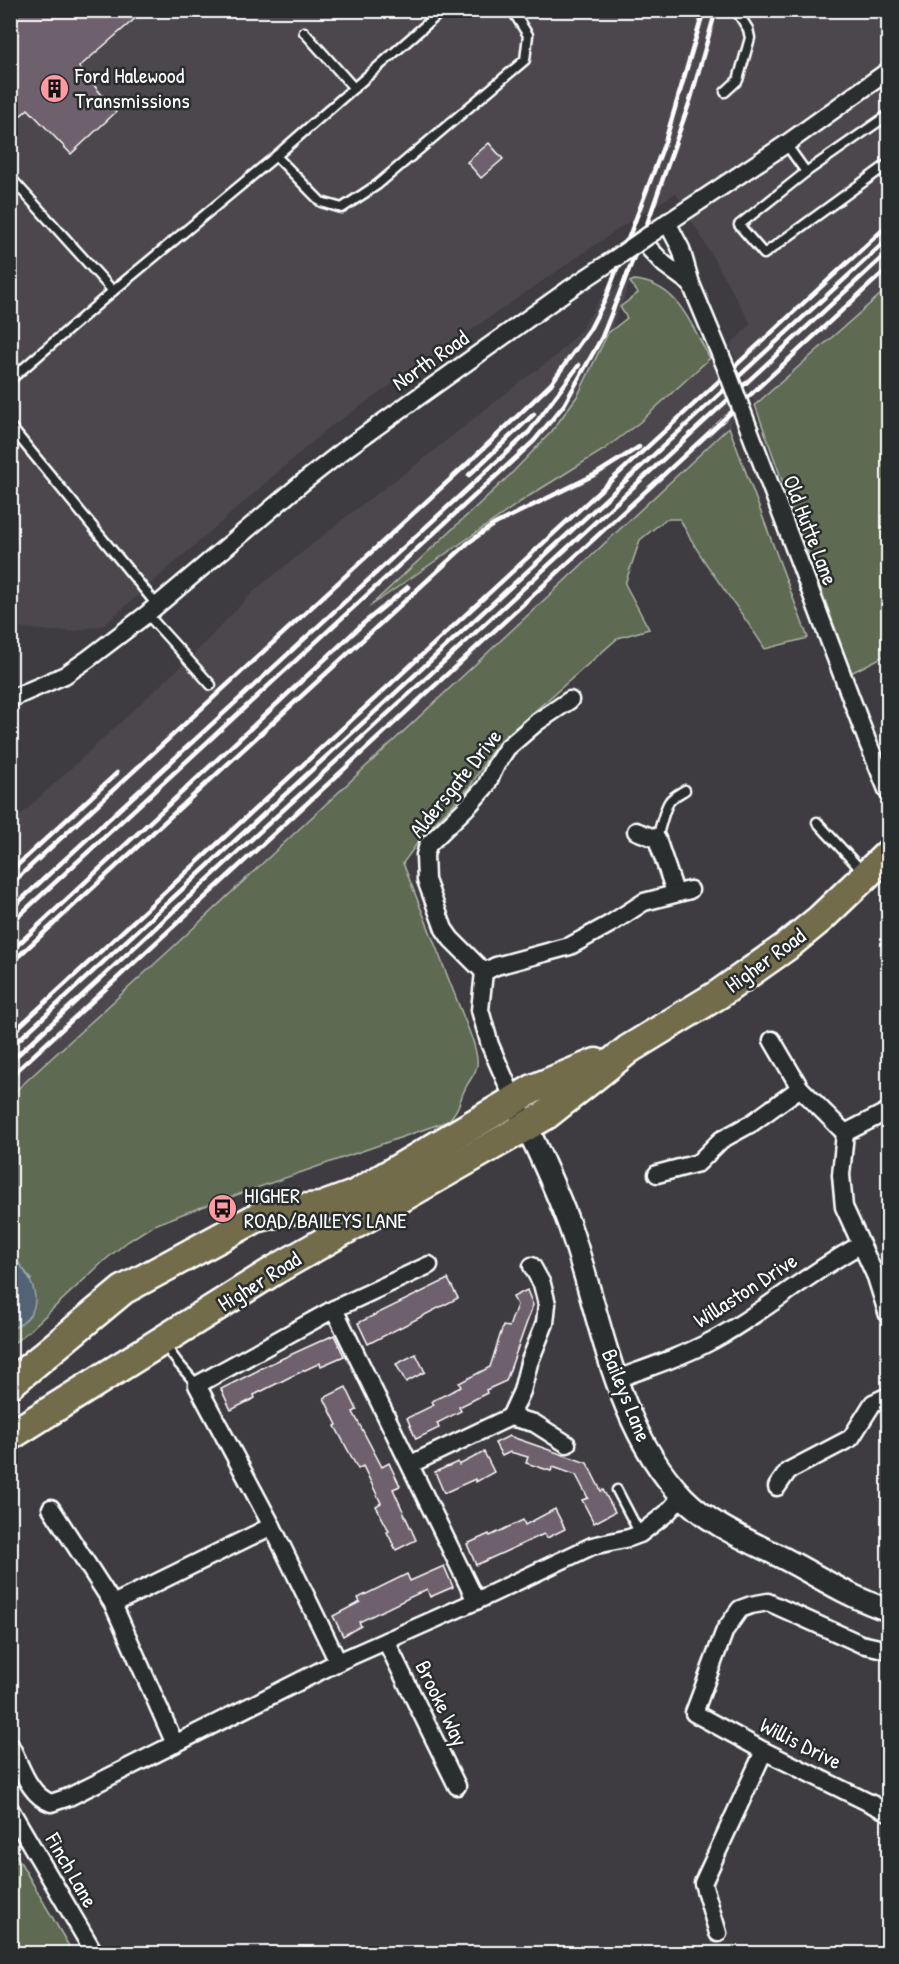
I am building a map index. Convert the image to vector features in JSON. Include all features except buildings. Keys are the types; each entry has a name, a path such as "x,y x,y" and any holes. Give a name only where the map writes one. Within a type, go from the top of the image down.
{"highway":[{"name":"Higher Road","path":"10,1436 275,1270 546,1115 628,1049 765,963 820,919 888,854"},
{"name":"Higher Road","path":"10,1384 123,1290 255,1218 287,1210 321,1207 354,1195 533,1089 628,1049"}],"street":[{"name":"North Road","path":"10,699 65,675 112,642 348,447 568,290 786,144 888,71"},
{"name":"Old Hutte Lane","path":"668,222 681,249 691,284 726,368 888,792"},
{"path":"645,240 664,264 691,284"},
{"name":"Aldersgate Drive","path":"484,972 444,929 426,880 425,855 428,845 486,786 507,748 537,722 570,700"},
{"path":"514,1100 490,1045 480,1010 484,972 496,966 570,946 644,902 683,891 657,839 636,831"},
{"path":"772,1040 800,1088 845,1133"},
{"path":"657,1173 698,1163 721,1140 752,1123 800,1088"},
{"name":"Baileys Lane","path":"514,1100 542,1158 570,1228 617,1379 638,1434 658,1466 682,1496 697,1510 861,1601 888,1610"},
{"path":"845,1133 888,1111"},
{"path":"845,1133 841,1174 844,1207 860,1245 882,1275 888,1315"},
{"name":"Willaston Drive","path":"617,1379 721,1336 779,1300 832,1260 860,1245"},
{"path":"338,1662 272,1526 197,1385 334,1309 429,1266"},
{"path":"510,1417 522,1391 529,1363 545,1323 547,1304 542,1284 532,1266"},
{"path":"334,1309 476,1601"},
{"path":"777,1487 788,1471 850,1438 873,1403 888,1396"},
{"path":"411,1464 510,1417 534,1423 567,1444"},
{"path":"10,1745 32,1790 42,1800 51,1803 69,1797 338,1662 476,1601 592,1546 640,1534 667,1513 682,1496"},
{"path":"51,1508 113,1604 175,1744"},
{"path":"113,1604 272,1526"},
{"name":"Willis Drive","path":"888,1650 861,1644 768,1602 751,1605 740,1609 725,1630 694,1713 764,1751 888,1812"},
{"name":"Brooke Way","path":"386,1641 457,1786"},
{"path":"718,1933 703,1883 764,1751"},
{"name":"Finch Lane","path":"10,1809 95,1953"}],"lane":[{"path":"10,380 276,156 443,10"},
{"path":"276,156 321,202 342,208 377,185 525,60 528,35 512,10"},
{"path":"725,92 738,80 750,38 748,29 736,10"},
{"path":"304,32 354,88"},
{"path":"888,115 806,172 739,225 764,254 888,164"},
{"path":"786,144 806,172"},
{"path":"10,177 113,291"},
{"path":"10,426 211,686"},
{"path":"657,839 660,823 669,802 685,790"},
{"path":"817,822 866,875"},
{"path":"162,1341 197,1385"},
{"path":"617,1490 640,1534"},
{"path":"10,1944 14,1953"}],"shaded area":[{"path":"10,11 888,11 888,288 755,405 730,345 751,324 676,193 627,223 327,429 104,625 75,631 11,627"},
{"path":"632,278 600,357 578,395 552,431 510,475 530,495 605,449 640,422 710,358 734,414 729,427 172,948 11,1095 11,824 195,653 254,591 356,509 555,357 580,331 600,299"}],"green space":[{"path":"634,280 649,283 673,297 689,319 710,358 640,422 605,449 529,496 369,607 510,475 552,431 578,395 608,333 627,318 620,307 638,293 630,282"},
{"path":"888,288 888,654 851,673 755,405"},
{"path":"729,427 808,638 765,649 699,553 680,519 666,519 640,540 625,584 649,629 618,638 503,739 490,754 470,787 424,834 403,863 476,1053 475,1071 452,1117 448,1121 152,1226 127,1242 104,1261 11,1345 10,1329 17,1326 31,1279 11,1254 11,1095 172,948"},
{"path":"11,1846 73,1953 11,1953"}],"water":[{"path":"11,1254 32,1284 35,1304 23,1322 11,1329"}],"railway":[{"path":"10,885 551,384 590,329 605,300 665,142 704,10"},
{"path":"10,924 534,441 564,405 602,337 646,227 691,98 716,10"},
{"path":"10,1035 888,225"},
{"path":"10,1048 888,239"},
{"path":"10,1062 888,252"},
{"path":"10,1077 888,268"},
{"path":"10,910 529,432 579,365"},
{"path":"469,475 534,414"},
{"path":"10,964 468,543 493,525 596,474 639,447"},
{"path":"10,952 365,622 408,587"},
{"path":"10,872 117,773"}],"place":[{"name":"Ford Halewood Transmissions","path":"54,88"},
{"name":"HIGHER ROAD/BAILEYS LANE","path":"223,1208"}]}
